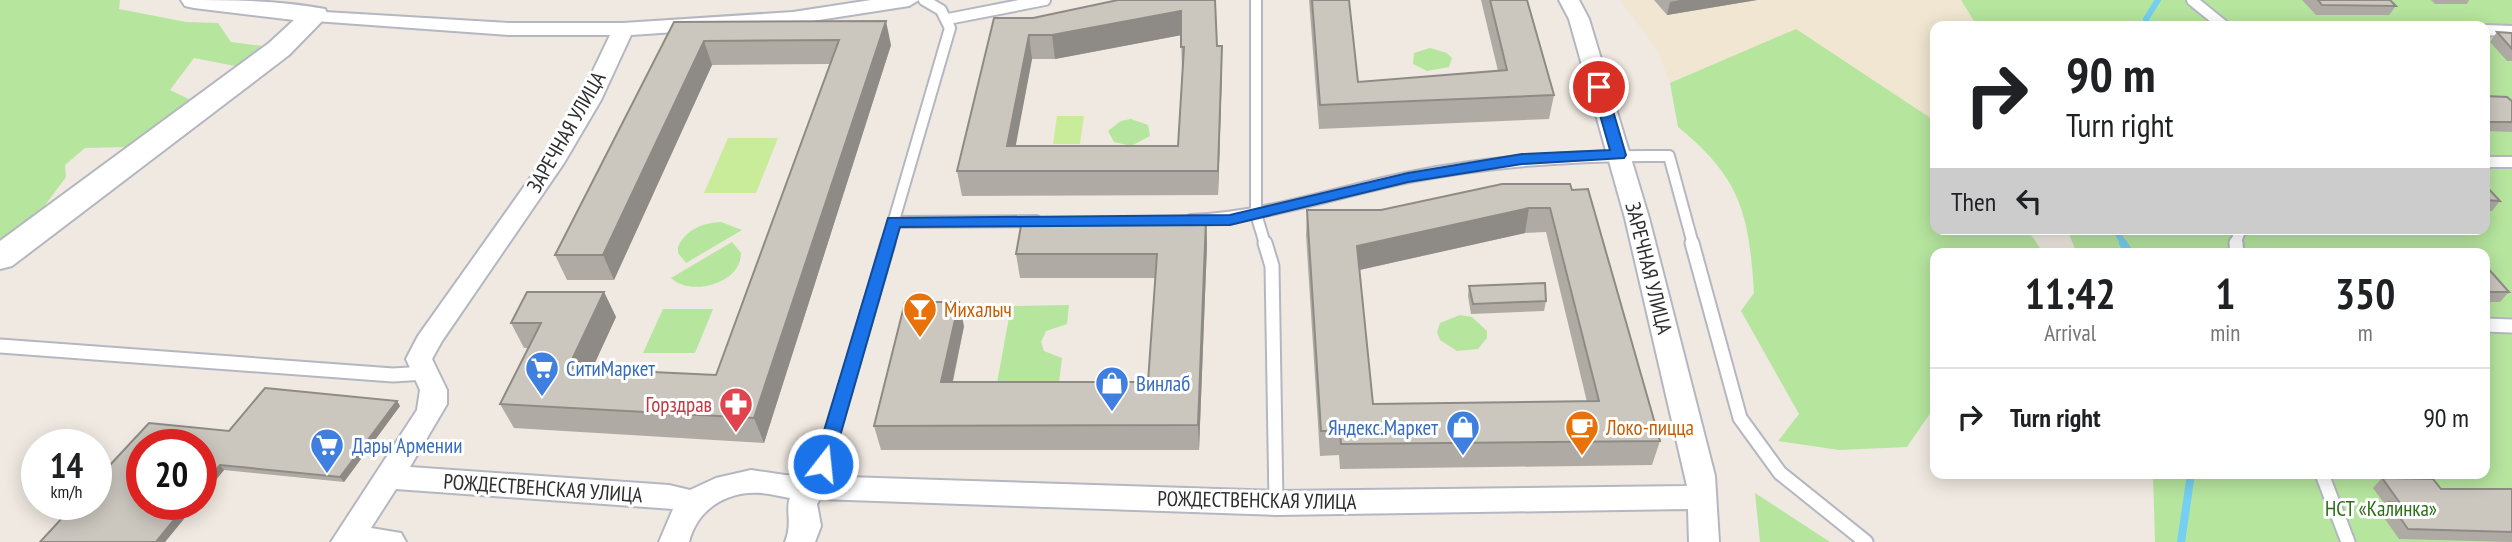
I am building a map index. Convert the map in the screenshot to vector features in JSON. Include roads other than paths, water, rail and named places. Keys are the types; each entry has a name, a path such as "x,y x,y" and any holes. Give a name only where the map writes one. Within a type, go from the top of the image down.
{"street":[{"path":"194,0 314,16 496,28 623,29 793,18 909,0"},
{"name":"ЗАРЕЧНАЯ УЛИЦА","path":"1569,0 1579,19 1619,155 1701,476 1704,542"},
{"path":"0,258 221,94 279,49 314,16"},
{"name":"ЗАРЕЧНАЯ УЛИЦА","path":"391,477 430,413 436,398 434,384 419,359 430,336 553,163 590,100 623,29"},
{"path":"347,540 391,477"},
{"name":"РОЖДЕСТВЕНСКАЯ УЛИЦА","path":"391,477 669,497 695,503"},
{"name":"РОЖДЕСТВЕНСКАЯ УЛИЦА","path":"674,542 679,524 695,503 712,491 743,481 759,480 785,486 1276,503 1702,498"},
{"path":"800,542 806,526 802,503 812,487"},
{"path":"347,540 391,542"}],"lane":[{"path":"812,487 823,464 950,28 948,19 932,1 924,0"},
{"path":"948,19 1045,0"},
{"path":"1256,0 1256,214 1272,266 1276,503"},
{"path":"2192,0 2218,21"},
{"path":"2490,30 2511,31"},
{"path":"1176,220 1230,220 1408,177 1522,159 1668,156 1740,418 1754,446 1797,491 1866,542"},
{"path":"2490,162 2512,162"},
{"path":"893,222 1054,221"},
{"path":"2490,325 2512,326"},
{"path":"0,346 393,375 425,373"},
{"path":"2324,479 2348,542"}],"waterway":[{"path":"2146,21 2158,0"},
{"path":"2119,235 2124,244"},
{"path":"2123,243 2126,248"},
{"path":"2181,542 2190,479"}],"place":[{"name":"Михалыч","path":"920,339"},
{"name":"СитиМаркет","path":"542,398"},
{"name":"Винлаб","path":"1112,413"},
{"name":"Горздрав","path":"736,434"},
{"name":"Яндекс.Маркет","path":"1463,457"},
{"name":"Локо-пицца","path":"1582,457"},
{"name":"Дары Армении","path":"327,475"}],"park label":[{"name":"НСТ «Калинка»","path":"2381,508"}]}
